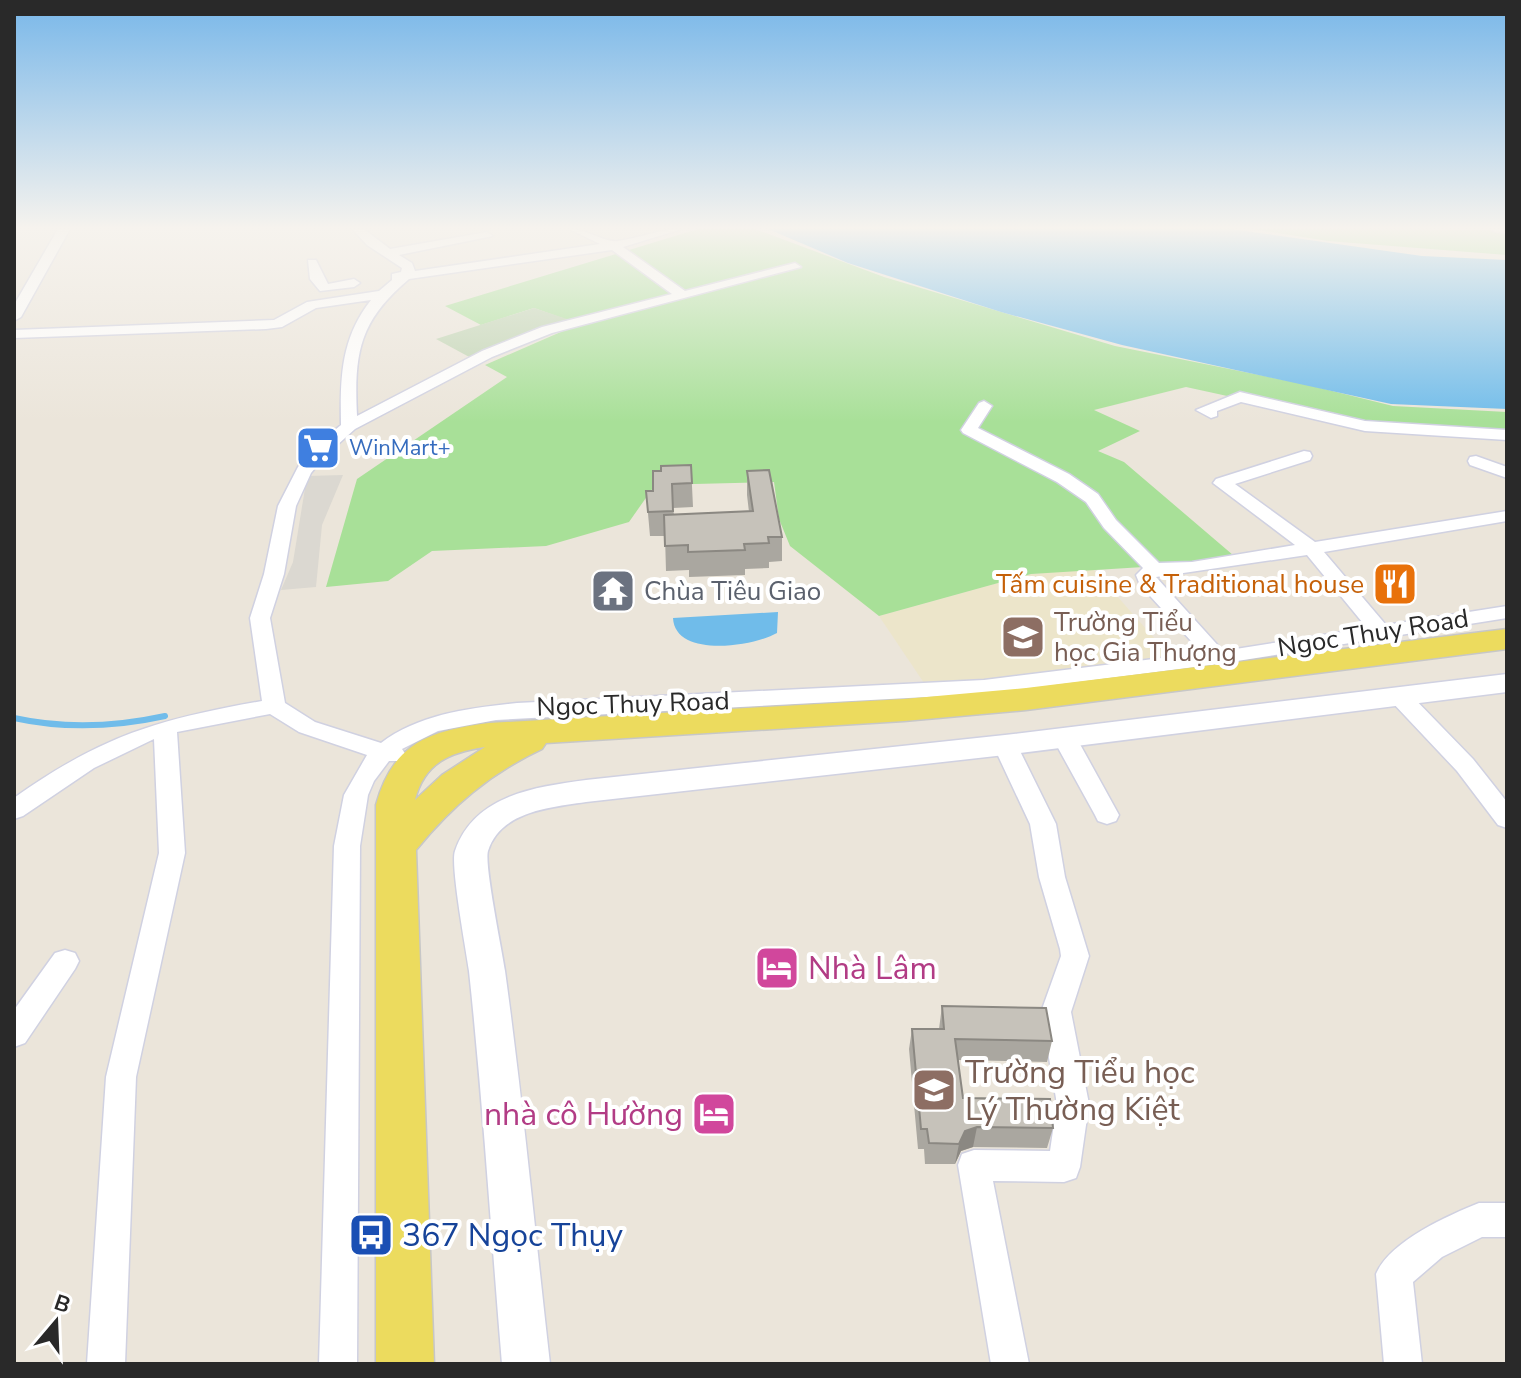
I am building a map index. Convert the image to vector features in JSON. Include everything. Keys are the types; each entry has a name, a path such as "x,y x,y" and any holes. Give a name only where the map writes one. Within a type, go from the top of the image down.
{"main road":[{"name":"Ngoc Thuy Road","path":"399,757 425,752 453,741 551,731 995,702 1507,639"},
{"name":"Ngoc Thuy Road","path":"397,846 454,782 492,758 551,731"},
{"path":"399,757 403,775 395,805 405,1364"}],"street":[{"path":"14,317 27,293"},
{"path":"14,334 277,324 312,305 351,293"},
{"path":"349,426 348,356 374,293"},
{"path":"679,293 683,296"},
{"path":"274,706 260,618 274,574 287,506 304,471 319,452 349,426 487,354 547,330 693,293"},
{"path":"1211,413 1204,410 1240,397 1365,426 1507,435"},
{"path":"984,406 969,430 1063,478 1092,498 1110,524 1154,569"},
{"path":"1304,456 1222,483 1312,549 1381,632"},
{"path":"1476,461 1507,473"},
{"path":"1218,658 1147,581 1146,575 1154,569 1192,568 1507,516"},
{"name":"Ngoc Thuy Road","path":"338,1364 347,846 358,790 371,767 399,757 413,733 436,724 517,710 984,687 1218,658 1507,612"},
{"path":"526,1364 487,972 470,854 476,837 504,810 534,798 1005,745 1507,683"},
{"path":"1399,696 1465,765 1507,819"},
{"path":"14,810 123,743 165,728 274,706 307,727 399,757"},
{"path":"106,1364 121,1077 172,853 165,728"},
{"path":"1064,737 1107,815"},
{"path":"1005,745 1043,824 1052,877 1075,956 1056,1012 1073,1104 1064,1167 974,1165 1010,1364"},
{"path":"14,1034 65,961"},
{"path":"1403,1364 1394,1274 1430,1245 1479,1220 1507,1220"}],"shaded area":[{"path":"343,475 322,525 316,587 281,590 293,562 307,476"},
{"name":"Trường Tiểu học Gia Thượng","path":"1093,569 1171,657 926,686 879,616 1031,574"}],"green space":[{"path":"487,293 939,293 1115,346 1304,384 1393,406 1507,412 1507,435 1365,426 1186,387 1094,410 1140,431 1098,451 1124,462 1240,561 1031,574 879,616 790,546 779,519 774,482 655,485 629,522 546,546 432,551 388,581 326,587 357,479 507,377 485,365 579,324 534,308 481,325 445,306"},
{"path":"534,308 573,321 473,359 436,339"}],"water":[{"path":"943,293 1507,293 1507,409 1391,404 1122,345"},
{"path":"778,612 777,633 734,645 700,644 687,639 677,631 673,618"}],"building":[{"path":"691,465 692,483 672,484 673,511 648,512 646,491 653,491 653,471 661,471 661,466"},
{"path":"769,470 782,537 768,537 769,543 744,544 745,550 688,552 688,545 665,546 664,515 753,511 747,471"},
{"path":"942,1006 1046,1008 1052,1041 955,1039 963,1098 1050,1099 1053,1128 977,1127 965,1131 959,1144 929,1143 927,1129 921,1129 912,1029 944,1029"}],"waterway":[{"path":"14,718 52,724 90,725 165,716"}],"place":[{"name":"WinMart+","path":"318,448"},
{"name":"Tấm cuisine & Traditional house","path":"1395,584"},
{"name":"Chùa Tiêu Giao","path":"613,591"},
{"name":"Trường Tiểu học Gia Thượng","path":"1023,637"},
{"name":"Nhà Lâm","path":"777,968"},
{"name":"Trường Tiểu học Lý Thường Kiệt","path":"934,1090"},
{"name":"nhà cô Hường","path":"714,1114"},
{"name":"367 Ngọc Thụy","path":"371,1235"}]}
